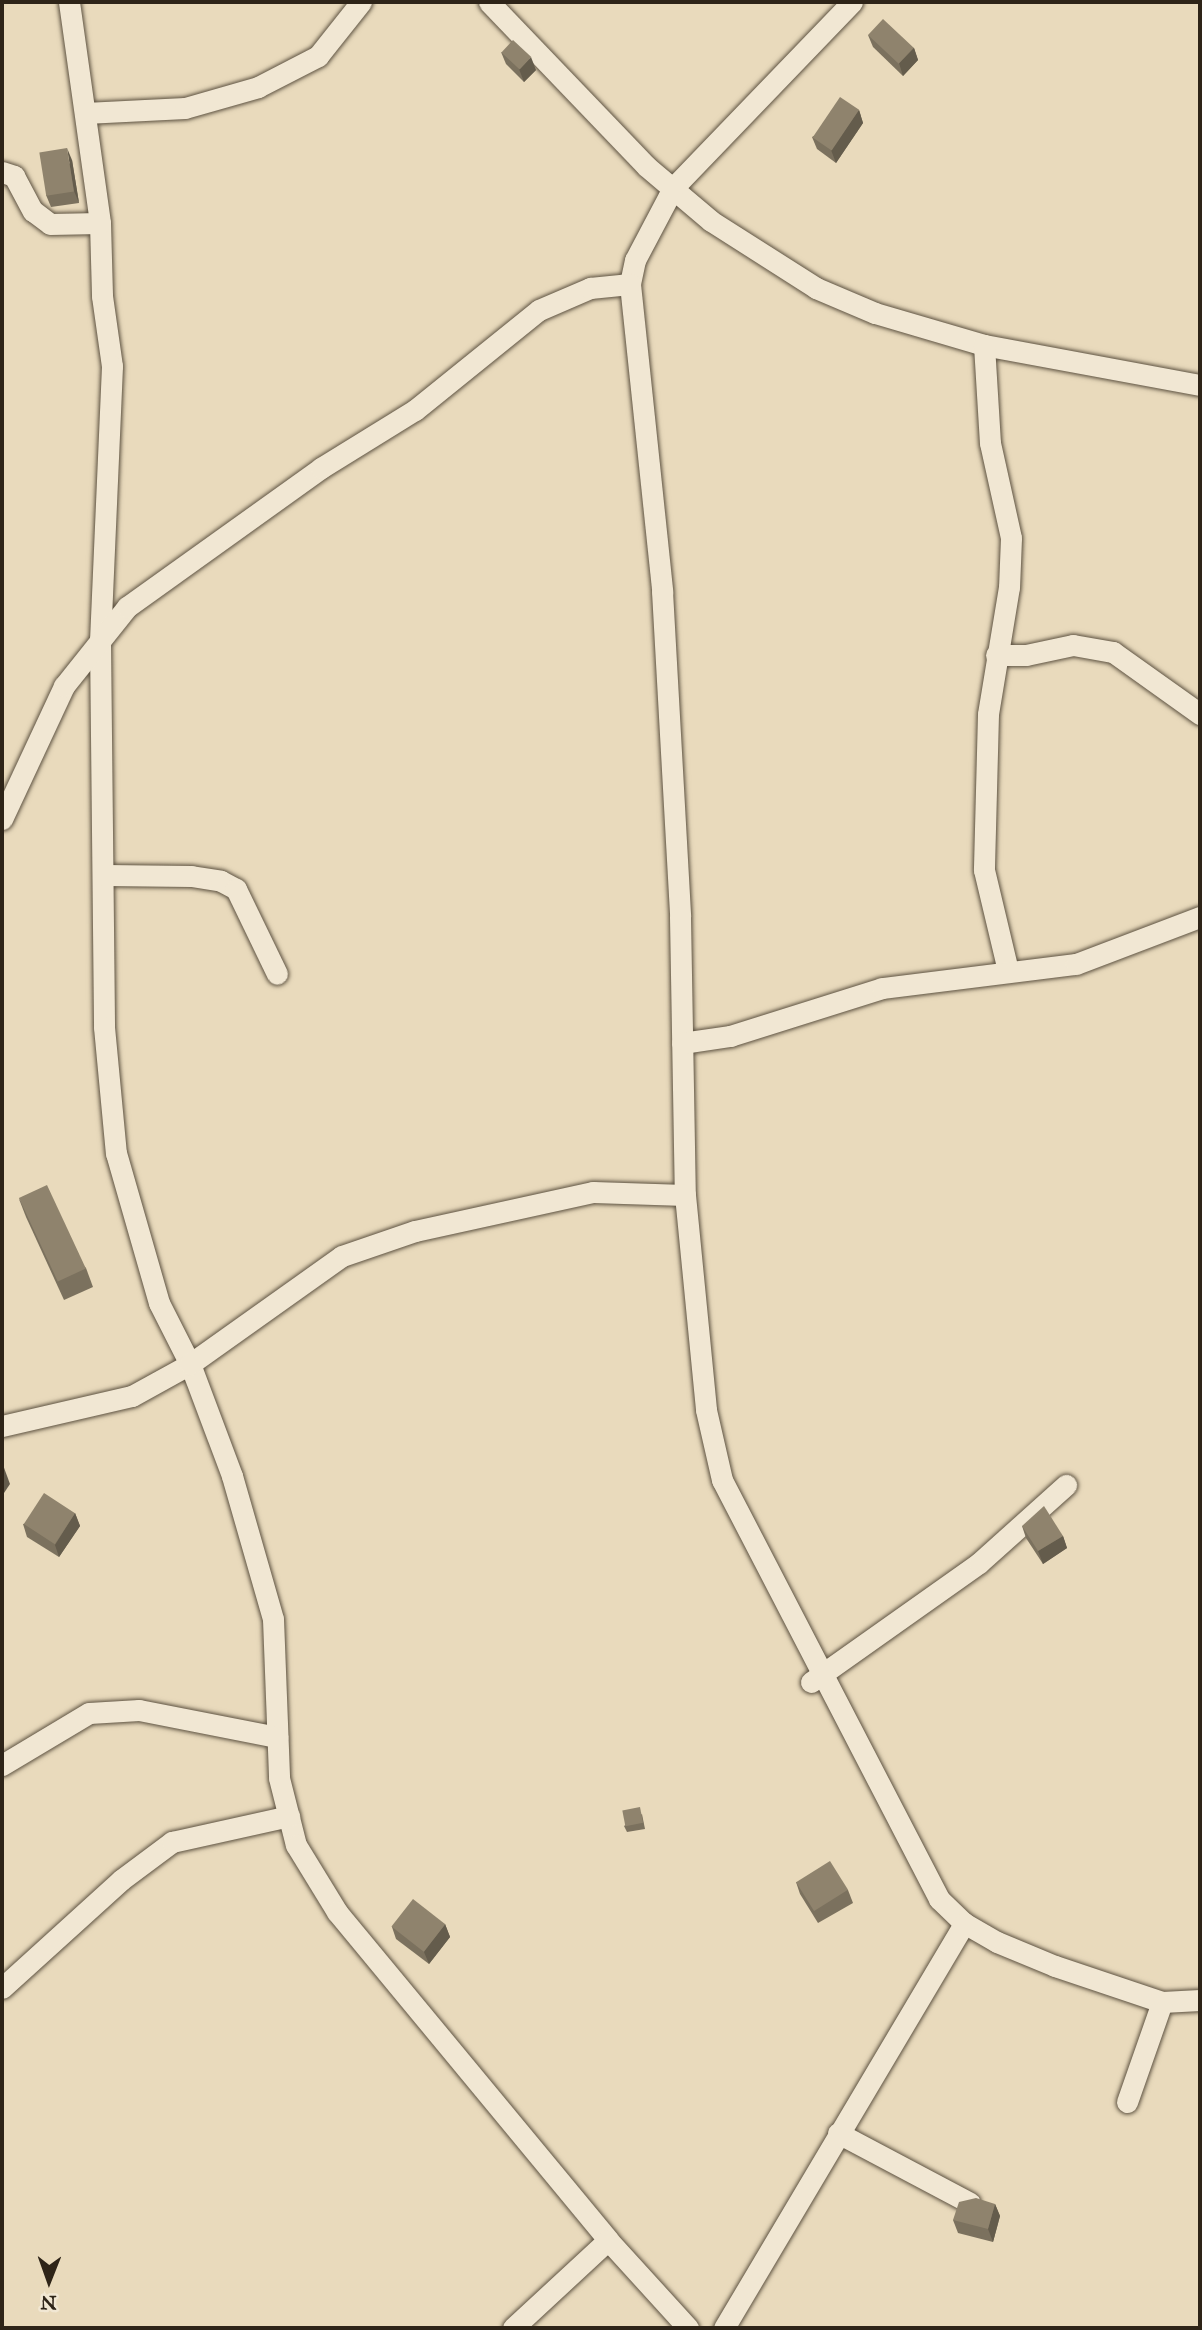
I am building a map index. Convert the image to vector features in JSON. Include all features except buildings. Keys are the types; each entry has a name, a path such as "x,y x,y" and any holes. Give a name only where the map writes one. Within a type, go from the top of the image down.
{"street":[{"path":"69,2 100,223 102,296 112,366 100,640 105,875 104,1027 116,1153 159,1303 190,1364 232,1476 273,1619 279,1778 296,1845 337,1912 608,2240 688,2328"},
{"path":"85,113 185,108 258,86 318,56 361,2"},
{"path":"489,2 556,75 673,188 711,221 816,288 875,313 984,345 1200,385"},
{"path":"852,2 673,188 635,260 630,284 662,591 682,1042 685,1195 706,1410 722,1480 818,1679 939,1899 964,1923 1055,1966 1162,2001 1200,2000"},
{"path":"2,172 14,176 33,211 50,225 100,223"},
{"path":"3,811 64,686 127,607 162,579 321,468 415,410 539,310 590,288 630,284"},
{"path":"984,345 990,443 1011,538 1009,587 996,655 987,727 984,870 1008,971"},
{"path":"996,655 1026,655 1073,645 1113,652 1200,714"},
{"path":"105,875 191,876 221,881 236,889 277,974"},
{"path":"682,1042 730,1036 882,988 1076,964 1200,917"},
{"path":"2,1426 132,1396 190,1364 342,1256 440,1225 593,1192 685,1195"},
{"path":"818,1679 979,1563 1066,1485"},
{"path":"2,1765 89,1713 139,1710 277,1737"},
{"path":"2,1988 121,1880 172,1842 289,1816"},
{"path":"724,2328 964,1923"},
{"path":"1127,2102 1162,2001"},
{"path":"838,2133 970,2203"},
{"path":"513,2328 608,2240"}]}
